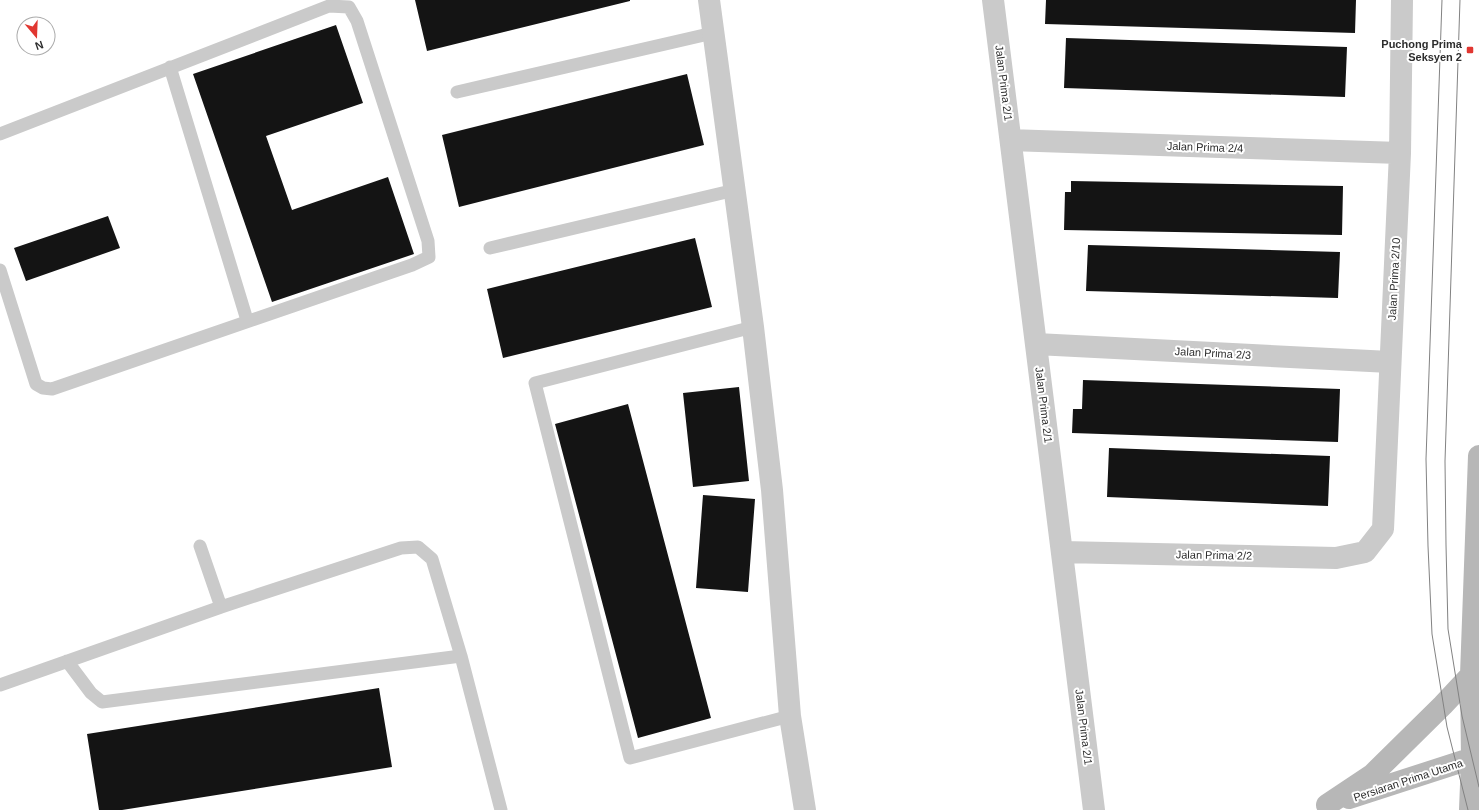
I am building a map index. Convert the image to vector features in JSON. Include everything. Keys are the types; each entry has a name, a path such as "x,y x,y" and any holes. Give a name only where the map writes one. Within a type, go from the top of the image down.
{"main road":[{"path":"1479,456 1471,675 1475,758 1470,810 1479,807"},
{"path":"1320,808 1372,775 1443,705 1471,675"},
{"name":"Persiaran Prima Utama","path":"1320,808 1475,758"}],"street":[{"path":"708,0 753,326 772,490 790,716 805,810"},
{"name":"Jalan Prima 2/1","path":"993,0 1094,810"},
{"name":"Jalan Prima 2/10","path":"1366,552 1383,529 1400,154 1402,0"},
{"name":"Jalan Prima 2/4","path":"1011,140 1400,154"},
{"name":"Jalan Prima 2/3","path":"1036,344 1390,362"},
{"name":"Jalan Prima 2/2","path":"1062,552 1336,558 1366,552"}],"lane":[{"path":"0,134 329,6 349,7 357,21 428,241 430,257 412,265 247,320 52,389 43,388 36,384 0,270"},
{"path":"457,92 713,33"},
{"path":"170,68 247,320"},
{"path":"490,248 735,190"},
{"path":"753,326 535,383 630,758 790,716"},
{"path":"200,546 221,607"},
{"path":"0,684 67,662 221,607 401,548 418,547 432,559 461,656 501,810"},
{"path":"67,662 92,693 102,702 461,656"}],"building":[{"path":"415,0 630,0 630,1 427,51"},
{"path":"1046,0 1356,0 1355,33 1045,24"},
{"path":"336,25 363,103 266,136 292,210 388,177 414,254 272,302 193,74"},
{"path":"1066,38 1347,47 1345,97 1064,88"},
{"path":"687,74 704,145 459,207 442,135"},
{"path":"1071,181 1343,186 1342,235 1064,230 1065,192 1071,192"},
{"path":"108,216 120,248 26,281 14,248"},
{"path":"695,238 712,307 503,358 487,289"},
{"path":"1088,245 1340,252 1338,298 1086,291"},
{"path":"1083,380 1340,389 1338,442 1072,433 1073,409 1082,409"},
{"path":"739,387 749,481 693,487 683,393"},
{"path":"628,404 711,718 638,738 555,424"},
{"path":"1109,448 1330,456 1328,506 1107,497"},
{"path":"703,495 755,499 748,592 696,588"},
{"path":"379,688 392,767 122,810 99,810 87,734"}],"tram line":[{"path":"1442,0 1426,459 1428,546 1432,634 1447,727 1468,810"},
{"path":"1460,0 1445,461 1448,629 1462,716 1479,787"}],"place":[{"name":"Puchong Prima Seksyen 2","path":"1470,50"}]}
